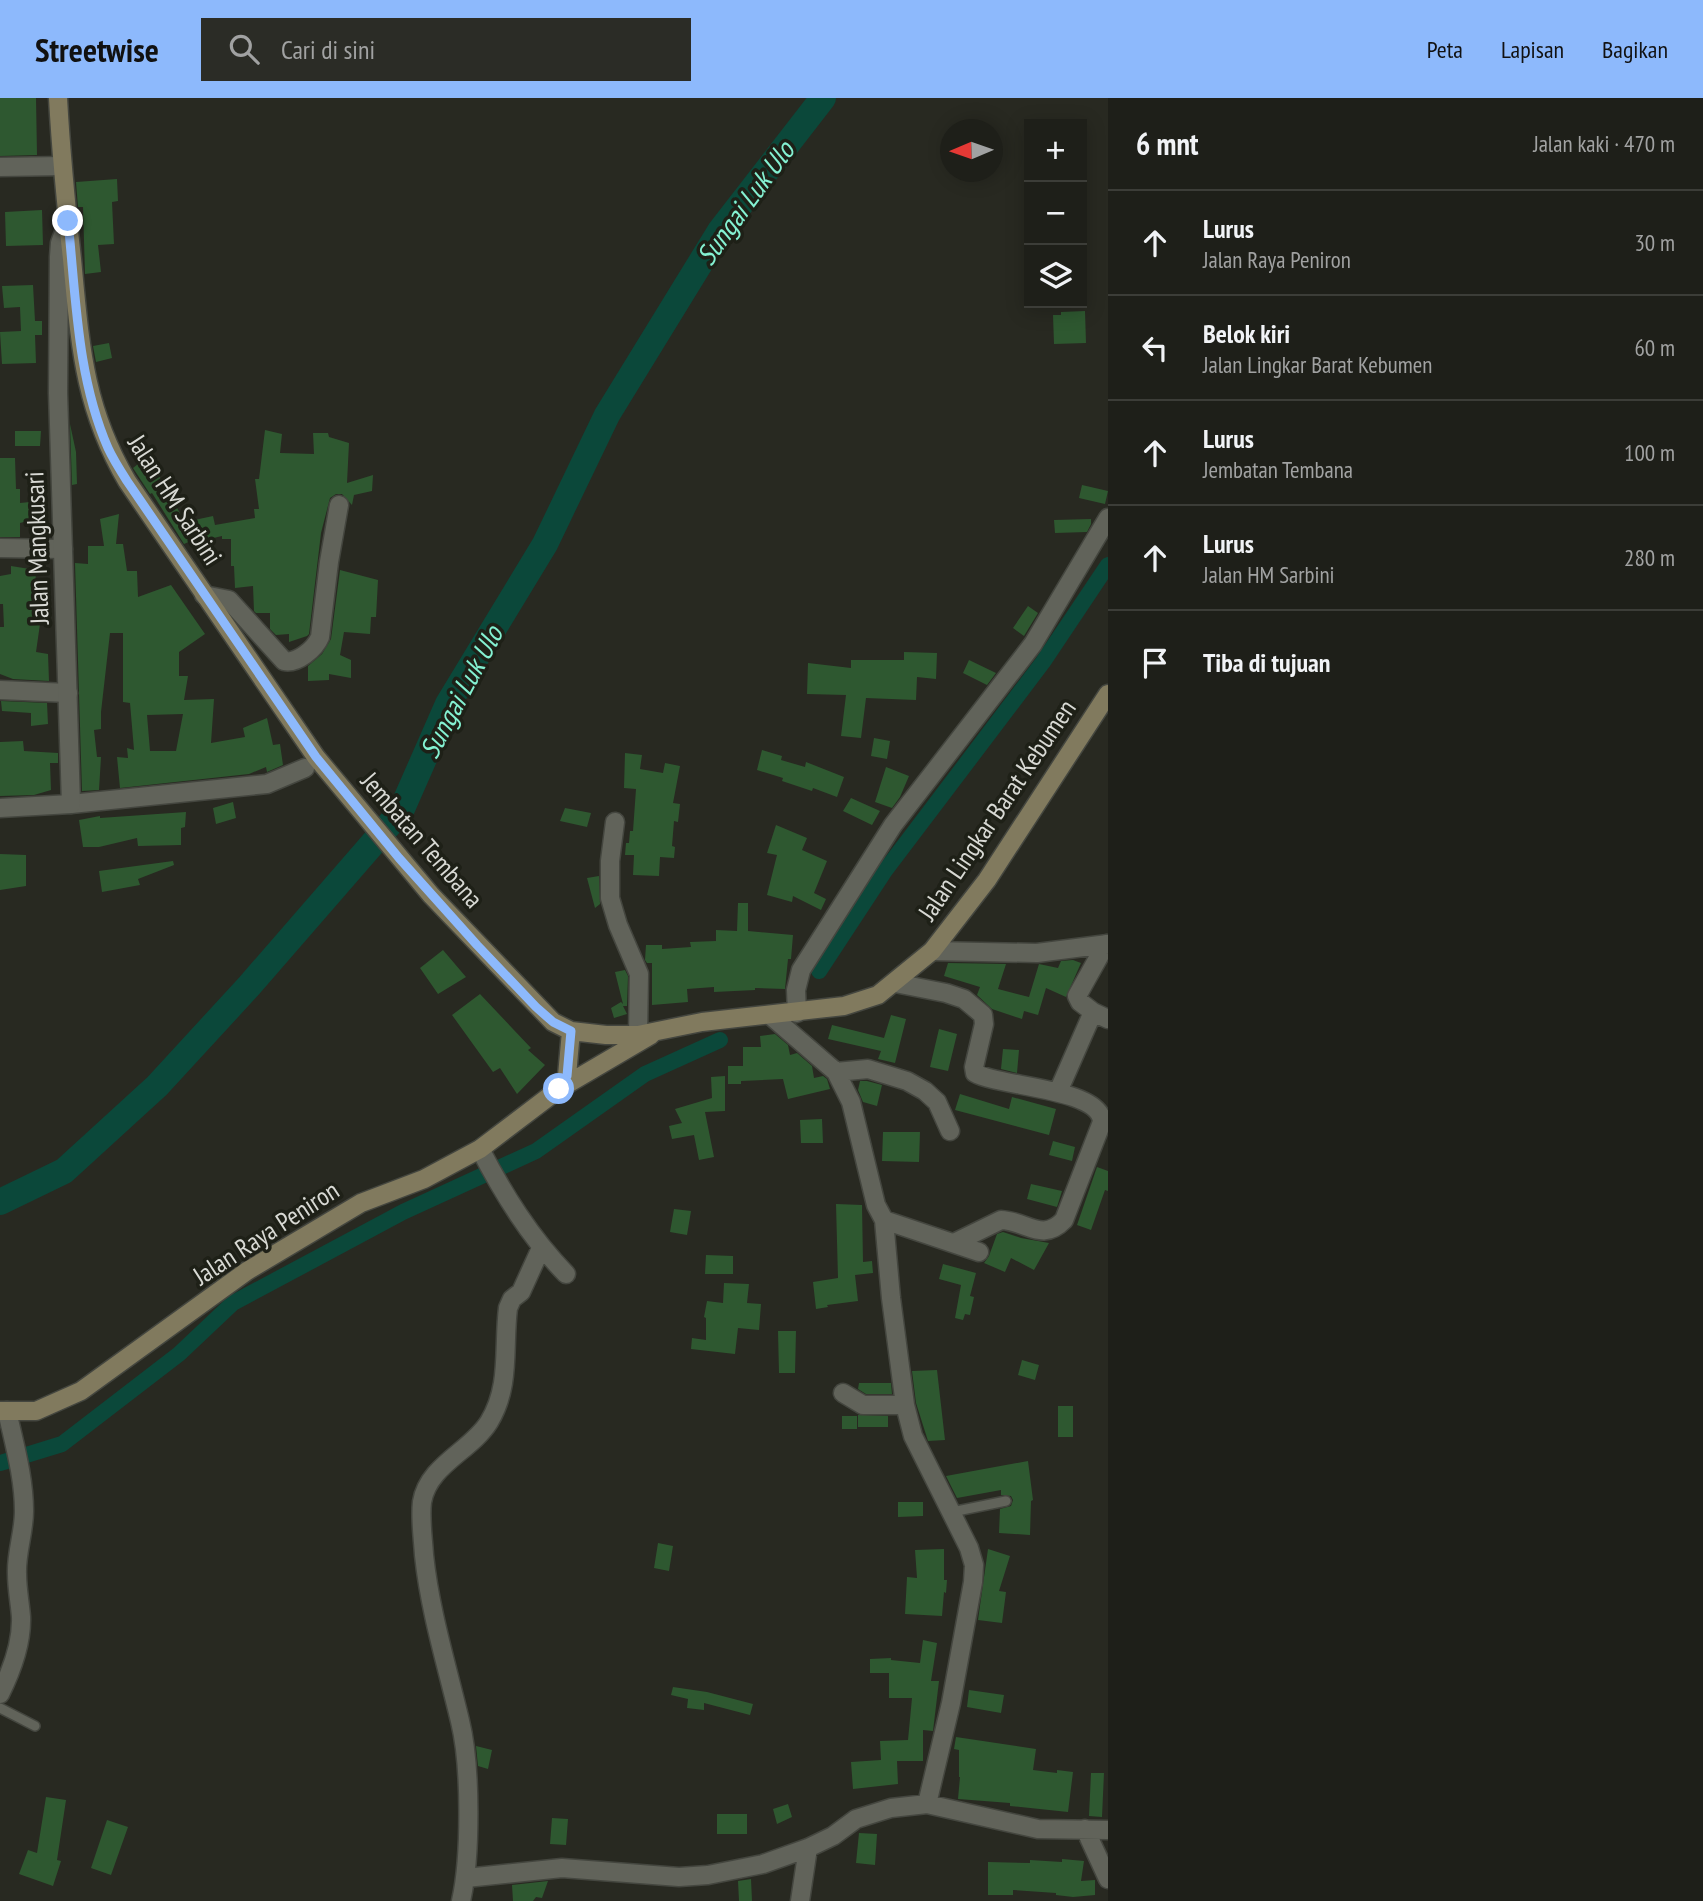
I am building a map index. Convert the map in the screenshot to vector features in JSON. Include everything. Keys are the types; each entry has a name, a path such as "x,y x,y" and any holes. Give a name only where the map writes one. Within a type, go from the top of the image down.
{"main road":[{"name":"Jalan HM Sarbini","path":"58,98 62,166 81,345 87,385 109,450 127,481 290,721 327,770"},
{"name":"Jalan Lingkar Barat Kebumen","path":"477,945 545,1015 571,1031 638,1035 735,1018 844,1006 878,995 932,951 987,880 1108,694"},
{"name":"Jembatan Tembana","path":"327,770 399,858 477,945"},
{"name":"Jalan Raya Peniron","path":"3,1411 36,1410 81,1391 247,1270 361,1203 424,1179 480,1149 559,1089 662,1029"},
{"path":"559,1089 567,1076 571,1031"}],"street":[{"path":"0,167 62,166"},
{"name":"Jalan Mangkusari","path":"68,221 60,243 58,282 71,804"},
{"path":"204,594 229,600 284,661 298,659 316,644 320,637 339,505"},
{"path":"797,1013 796,990 801,970 893,825 1032,644 1108,518"},
{"path":"0,548 63,549"},
{"path":"0,690 68,693"},
{"path":"0,808 71,804 267,784 305,768"},
{"path":"615,822 610,861 610,898 618,925 639,974 638,1035"},
{"path":"932,951 1037,953 1107,944"},
{"path":"1058,1092 1100,1015 1080,1002 1077,996 1107,944"},
{"path":"895,983 964,999 983,1015 984,1024 975,1073 1058,1092 1095,1108 1102,1116 1064,1220 1052,1230 1045,1231 1001,1220 954,1243"},
{"path":"770,1015 836,1072 850,1102 876,1205 884,1220 905,1405 913,1436 952,1512 974,1565 951,1703 928,1804"},
{"path":"836,1072 868,1069 907,1081 925,1091 937,1102 950,1131"},
{"path":"480,1149 502,1191 541,1248 566,1274"},
{"path":"884,1220 979,1252"},
{"path":"461,1901 466,1878 467,1782 461,1725 427,1583 422,1502 427,1487 436,1474 478,1437 496,1408 505,1383 508,1308 512,1299 521,1292 541,1248"},
{"path":"843,1394 863,1405 905,1405"},
{"path":"0,1694 9,1677 20,1643 21,1619 16,1572 24,1531 22,1485 17,1454 3,1411"},
{"path":"466,1878 562,1868 679,1877 708,1875 763,1864 808,1848 833,1836 856,1819 891,1808 928,1804 1038,1829 1108,1830"},
{"path":"1085,1829 1108,1879"},
{"path":"800,1901 808,1848"}],"lane":[{"path":"952,1512 1006,1501"},
{"path":"0,1708 35,1726"}],"building":[{"path":"0,98 36,98 37,155 0,156"},
{"path":"117,179 118,201 112,202 114,244 98,245 101,272 85,274 83,207 78,207 76,182"},
{"path":"42,210 43,245 6,246 5,212"},
{"path":"33,285 35,321 42,321 42,335 35,335 36,363 2,364 0,332 21,331 20,307 4,308 2,286"},
{"path":"1085,311 1086,343 1054,344 1053,315"},
{"path":"109,343 112,358 96,362 93,346"},
{"path":"70,424 76,452 77,484 72,485"},
{"path":"265,430 282,434 280,453 314,454 313,433 328,433 329,437 349,443 347,483 373,475 372,491 354,495 352,505 342,494 330,498 321,533 309,634 289,642 289,634 276,635 270,629 270,613 254,611 253,586 235,588 234,566 231,566 231,539 222,539 222,536 201,541 200,537 184,544 133,468 148,456 185,522 213,516 215,525 255,518 254,509 259,509 255,479 259,479"},
{"path":"15,431 41,431 40,446 15,446"},
{"path":"0,458 15,458 16,489 20,489 20,503 30,502 31,520 20,523 20,537 0,537"},
{"path":"1082,485 1108,491 1105,504 1079,498"},
{"path":"119,514 116,544 123,544 127,571 137,571 138,597 171,585 205,634 179,652 179,676 188,676 184,700 214,699 211,743 245,737 243,728 267,718 273,745 280,744 283,765 267,772 266,767 249,774 120,788 117,757 128,758 127,748 134,750 130,703 123,702 123,633 110,633 101,729 94,730 97,757 101,757 99,790 82,791 75,563 88,564 88,546 104,546 100,519","holes":["183,714 176,751 150,751 147,715"]},
{"path":"1091,519 1087,532 1055,533 1054,520"},
{"path":"11,566 36,570 34,612 38,612 40,624 36,652 48,654 49,681 13,679 0,674 0,627 4,627 3,604 0,604 0,576 11,574"},
{"path":"340,570 378,580 376,617 371,617 370,634 344,632 340,655 351,660 351,678 329,674 329,680 308,681 308,666 322,654 331,639"},
{"path":"1028,606 1038,613 1024,636 1013,628"},
{"path":"904,652 937,653 936,679 917,677 916,700 866,698 861,738 841,736 846,695 807,694 808,663 851,668 851,660 904,660"},
{"path":"969,660 996,673 987,685 963,673"},
{"path":"1,701 47,703 48,724 31,726 31,713 2,711"},
{"path":"874,738 890,741 887,759 871,756"},
{"path":"23,741 24,751 58,753 58,763 50,763 51,790 34,795 0,796 0,742"},
{"path":"762,750 782,756 781,760 805,767 806,762 844,777 837,797 782,781 783,778 757,770"},
{"path":"625,753 642,755 640,769 663,773 665,763 680,766 673,803 680,804 678,822 674,821 674,858 660,857 659,876 633,875 634,855 625,855 630,831 633,831 636,789 624,788"},
{"path":"886,767 909,776 892,808 875,802"},
{"path":"851,798 880,811 872,825 843,811"},
{"path":"233,802 236,818 216,824 213,808"},
{"path":"565,808 591,813 587,827 560,821"},
{"path":"186,812 185,827 181,828 181,845 138,846 137,838 99,847 83,847 79,820 100,816"},
{"path":"776,825 807,838 802,850 827,861 814,893 826,899 821,910 793,896 792,902 767,895 777,855 767,853"},
{"path":"0,854 26,855 26,886 0,890"},
{"path":"173,861 174,865 138,879 140,885 102,892 99,871"},
{"path":"599,876 600,904 595,908 587,878"},
{"path":"738,903 748,903 748,931 793,935 785,989 755,988 714,992 714,987 687,989 688,1002 652,1005 652,963 645,960 646,945 662,945 662,949 691,947 690,942 716,941 716,930 737,931"},
{"path":"443,950 466,977 438,994 420,968"},
{"path":"1073,960 1081,963 1066,997 1046,988 1038,1015 1024,1011 1022,1019 992,1009 977,995 980,987 944,976 948,963 1006,964 998,989 1029,997 1039,964 1058,968 1061,961"},
{"path":"625,970 628,976 627,1006 623,1006 627,1014 614,1018 611,1008 621,1002 623,1004 615,972"},
{"path":"480,994 531,1048 528,1050 545,1065 517,1094 500,1068 493,1072 452,1015"},
{"path":"891,1015 906,1019 895,1063 878,1059 881,1051 828,1039 832,1025 884,1038"},
{"path":"939,1029 957,1034 948,1071 930,1067"},
{"path":"775,1034 788,1045 790,1055 797,1053 812,1066 814,1078 823,1076 827,1079 830,1089 788,1099 783,1079 728,1084 728,1066 743,1066 743,1047 761,1047 760,1036"},
{"path":"1003,1049 1019,1050 1017,1073 1001,1069"},
{"path":"725,1076 725,1111 705,1112 714,1157 699,1160 694,1135 672,1139 669,1126 682,1123 675,1109 712,1098 711,1077"},
{"path":"860,1081 882,1085 877,1106 863,1102 858,1090"},
{"path":"960,1094 1009,1109 1012,1097 1056,1109 1049,1135 955,1110"},
{"path":"822,1119 823,1143 801,1143 800,1120"},
{"path":"883,1132 920,1132 919,1162 882,1161"},
{"path":"1053,1141 1075,1147 1072,1161 1049,1155"},
{"path":"1097,1167 1108,1171 1108,1191 1105,1190 1091,1230 1077,1225"},
{"path":"1031,1184 1062,1191 1057,1207 1027,1199"},
{"path":"836,1204 862,1205 863,1262 872,1261 873,1273 855,1275 858,1301 816,1309 813,1282 838,1278"},
{"path":"674,1209 691,1211 687,1235 670,1232"},
{"path":"1003,1232 1049,1243 1034,1270 1011,1258 1005,1272 984,1263 997,1234"},
{"path":"706,1255 733,1256 733,1274 705,1274"},
{"path":"943,1264 976,1273 970,1296 974,1297 970,1315 965,1314 963,1320 955,1318 961,1285 939,1279"},
{"path":"724,1283 749,1284 747,1303 761,1304 759,1330 738,1328 735,1354 691,1349 692,1338 706,1340 704,1317 707,1301 723,1303"},
{"path":"778,1331 796,1331 795,1373 779,1373"},
{"path":"1022,1360 1039,1365 1035,1380 1018,1375"},
{"path":"937,1370 945,1440 928,1441 916,1403 912,1371"},
{"path":"859,1383 891,1383 892,1394 866,1394 858,1389"},
{"path":"1058,1406 1073,1406 1073,1437 1058,1437"},
{"path":"858,1415 888,1416 888,1427 858,1427"},
{"path":"842,1416 857,1416 857,1429 842,1429"},
{"path":"1028,1461 1033,1500 1030,1535 999,1533 1000,1509 1011,1506 1011,1496 1001,1495 1001,1490 957,1498 946,1476"},
{"path":"898,1502 923,1502 923,1516 898,1517"},
{"path":"658,1543 673,1546 669,1571 654,1568"},
{"path":"944,1549 944,1580 947,1580 942,1616 905,1614 907,1577 917,1578 915,1550"},
{"path":"988,1549 1010,1556 999,1591 1006,1592 1002,1623 978,1620"},
{"path":"923,1640 937,1643 931,1681 939,1681 933,1731 923,1730 923,1761 897,1761 898,1784 853,1789 851,1762 881,1760 880,1741 908,1740 912,1698 889,1698 889,1673 870,1673 870,1659 891,1658 920,1663"},
{"path":"673,1687 707,1692 753,1704 750,1715 704,1703 704,1710 687,1708 688,1699 671,1695"},
{"path":"969,1690 1004,1695 1001,1713 967,1707"},
{"path":"956,1737 1036,1749 1033,1770 1073,1772 1068,1812 1010,1806 1010,1803 958,1799 960,1777 959,1750 954,1749"},
{"path":"476,1746 492,1750 488,1769 478,1766"},
{"path":"1091,1773 1104,1773 1102,1817 1089,1816"},
{"path":"46,1797 66,1800 57,1860 61,1861 53,1886 19,1874 28,1850 37,1853"},
{"path":"788,1804 792,1817 777,1824 773,1809"},
{"path":"717,1814 747,1814 747,1834 717,1834"},
{"path":"552,1818 568,1819 566,1845 550,1844"},
{"path":"107,1820 128,1827 111,1875 91,1868"},
{"path":"859,1833 877,1834 875,1865 856,1863"},
{"path":"1062,1859 1084,1861 1081,1881 1095,1880 1095,1895 1073,1897 1013,1890 1013,1895 988,1895 988,1862 1062,1862"},
{"path":"751,1879 752,1901 739,1901 738,1881"},
{"path":"548,1881 542,1898 513,1901 512,1885"}],"waterway":[{"name":"Sungai Luk Ulo","path":"0,1202 64,1171 157,1086 249,986 401,811 448,704 545,544 607,415 720,231 823,98"},
{"path":"819,971 884,872 1043,662 1108,565"},
{"path":"0,1463 62,1444 179,1354 233,1303 403,1212 536,1151 645,1074 720,1040"}],"route":[{"path":"68,221 87,385 109,450 127,481 316,757 399,858 477,945 536,1007 553,1022 571,1031 567,1076 559,1089"}]}
